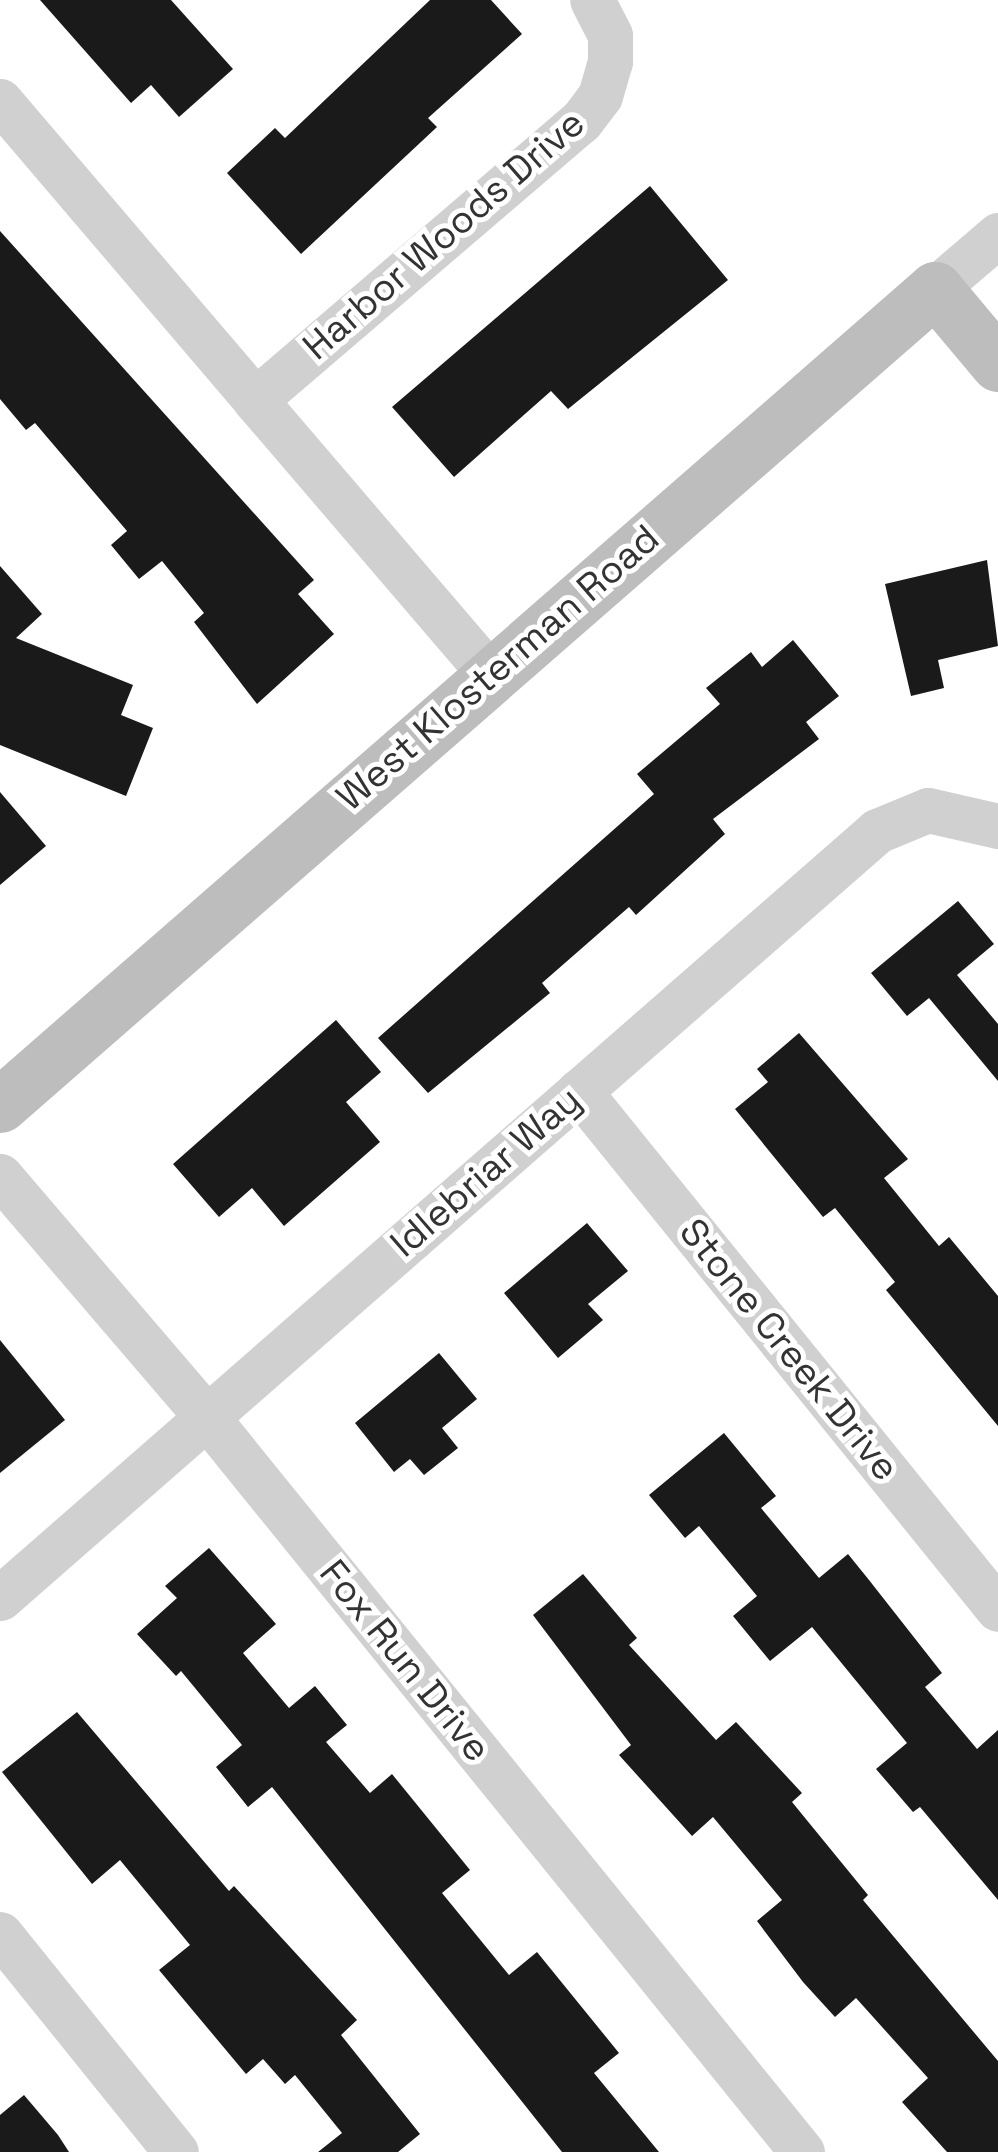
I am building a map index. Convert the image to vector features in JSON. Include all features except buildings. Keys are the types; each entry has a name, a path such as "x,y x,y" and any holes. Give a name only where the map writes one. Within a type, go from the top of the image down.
{"street":[{"name":"Harbor Woods Drive","path":"255,400 580,121 600,96 610,62 610,35 592,0"},
{"path":"0,102 490,674"},
{"name":"West Klosterman Road","path":"0,1105 998,235"},
{"path":"936,289 998,364"},
{"name":"Idlebriar Way","path":"0,1598 579,1091 899,817 948,810 998,826"},
{"name":"Stone Creek Drive","path":"579,1091 998,1608"},
{"name":"Fox Run Drive","path":"0,1176 206,1416 802,2152"},
{"path":"0,1934 176,2152"}]}
